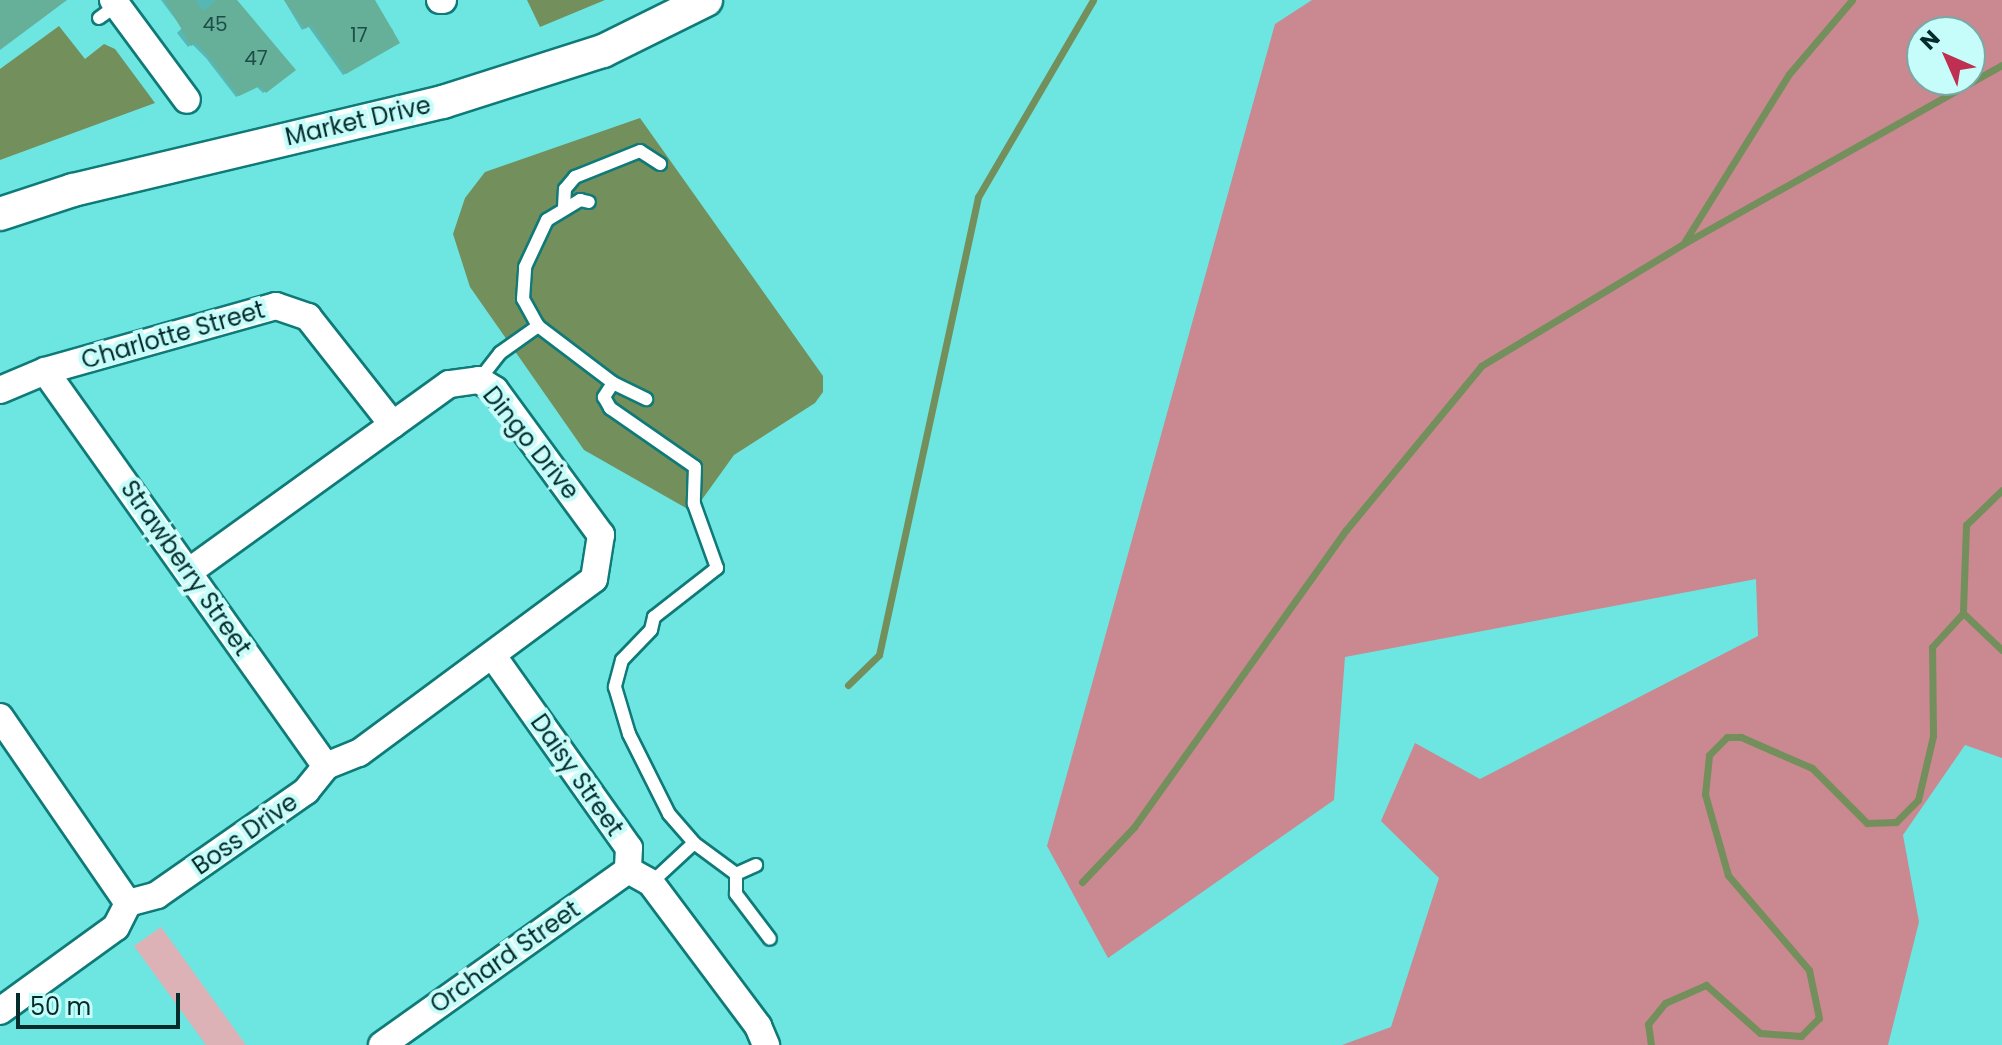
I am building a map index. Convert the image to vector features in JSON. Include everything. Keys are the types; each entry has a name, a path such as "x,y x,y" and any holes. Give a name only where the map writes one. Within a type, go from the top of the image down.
{"street":[{"name":"Market Drive","path":"0,214 73,190 443,102 603,51 706,0"},
{"path":"110,8 187,100"},
{"name":"Charlotte Street","path":"0,390 45,371 276,306 308,317 393,425"},
{"name":"Strawberry Street","path":"45,371 326,766"},
{"name":"Dingo Drive","path":"190,571 449,384 479,380 495,390 601,535 594,579 493,656"},
{"name":"Boss Drive","path":"128,903 157,895 306,791 326,766 359,753 493,656"},
{"name":"Daisy Street","path":"493,656 629,848 628,870 651,883 758,1026 766,1045"},
{"path":"0,717 128,903 116,927 0,1011"},
{"name":"Orchard Street","path":"382,1045 628,870"}],"lane":[{"path":"564,207 565,189 575,177 640,151 660,164"},
{"path":"589,202 564,207 547,220 525,267 523,299 538,326 613,383 646,399"},
{"path":"479,380 500,353 538,326"},
{"path":"613,383 604,397 610,408 695,467 694,504 717,568 654,617 651,630 622,660 615,687 629,734 669,814 694,843 736,874"},
{"path":"651,883 694,843"},
{"path":"736,874 756,865"},
{"path":"736,874 736,894 770,939"}],"shaded area":[{"path":"527,0 605,0 540,27"},
{"path":"1312,0 2002,0 2002,758 1965,745 1903,835 1919,922 1888,1045 1342,1045 1391,1027 1439,878 1381,821 1415,743 1480,779 1758,636 1756,579 1345,657 1334,800 1108,958 1047,846 1275,24"},
{"path":"59,26 85,59 104,44 115,49 155,103 0,160 0,69"},
{"path":"640,118 823,376 823,392 815,403 734,455 693,512 584,450 470,287 453,234 465,198 485,172"},
{"path":"161,927 246,1045 206,1045 134,946"}],"building":[{"path":"0,0 67,0 0,50"},
{"path":"165,0 195,0 203,11 217,0 237,0 296,70 266,93 260,86 239,96 196,43 191,46"},
{"path":"284,0 375,0 400,43 346,74 311,25 305,29"}],"waterway":[{"path":"848,685 879,655 978,197 1093,0"},
{"path":"1685,241 1789,74 1852,0"},
{"path":"1082,882 1134,827 1346,530 1481,366 1683,244 2002,65"},
{"path":"2002,490 1966,525 1963,613 2002,650"},
{"path":"1651,1045 1648,1024 1665,1003 1706,985 1760,1033 1801,1036 1819,1018 1809,970 1728,875 1705,794 1709,755 1727,737 1741,737 1812,768 1867,823 1896,822 1918,800 1933,736 1932,647 1963,613"}]}
